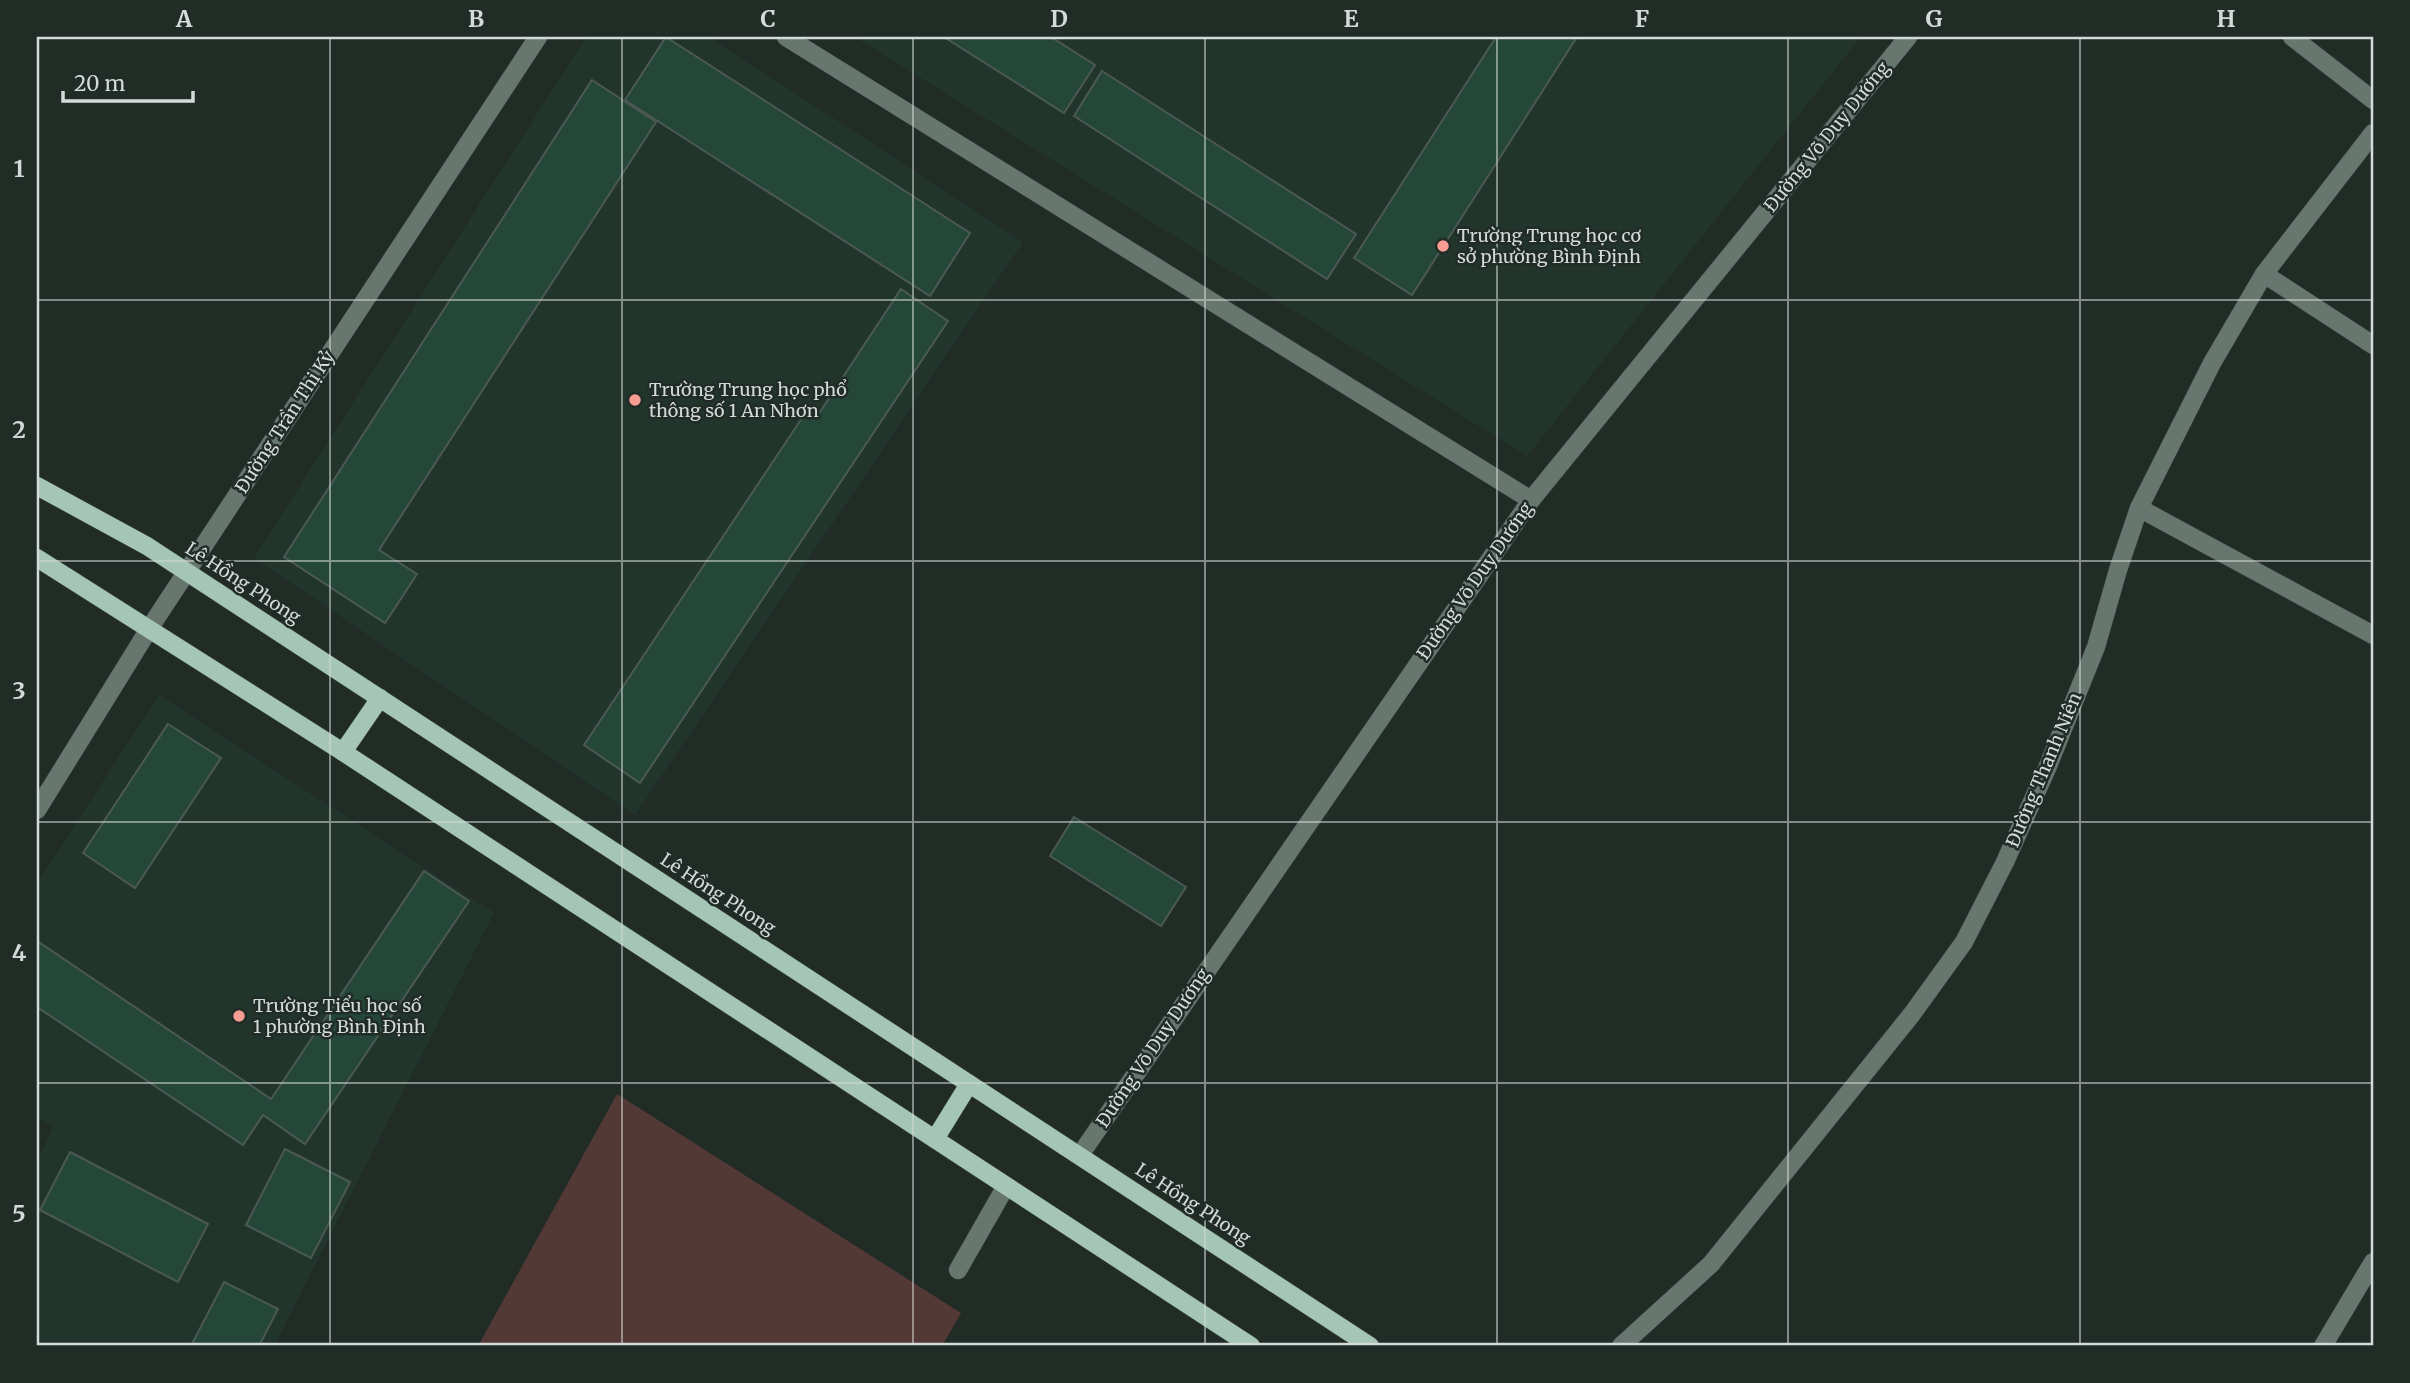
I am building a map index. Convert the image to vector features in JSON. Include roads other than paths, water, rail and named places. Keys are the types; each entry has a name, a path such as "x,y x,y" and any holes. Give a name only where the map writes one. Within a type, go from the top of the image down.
{"main road":[{"name":"Lê Hồng Phong","path":"37,486 148,546 187,571 1370,1346"},
{"path":"37,558 343,752 1251,1346"},
{"path":"343,752 380,698"},
{"path":"935,1139 969,1084"}],"street":[{"name":"Đường Trần Thị Kỷ","path":"37,810 149,629 538,37"},
{"path":"786,37 1531,500"},
{"name":"Đường Võ Duy Dương","path":"1080,1155 1531,500 1908,37"},
{"path":"2292,37 2373,100"},
{"name":"Đường Thanh Niên","path":"1621,1346 1711,1264 1912,1014 1964,942 2005,862 2049,766 2096,647 2139,508 2212,363 2264,274 2373,133"},
{"path":"2264,274 2373,345"},
{"path":"2139,508 2373,635"},
{"path":"958,1270 1006,1186"},
{"path":"2323,1346 2373,1262"}],"place":[{"name":"Trường Trung học cơ sở phường Bình Định","path":"1443,246"},
{"name":"Trường Trung học phổ thông số 1 An Nhơn","path":"635,400"},
{"name":"Trường Tiểu học số 1 phường Bình Định","path":"239,1016"}]}
